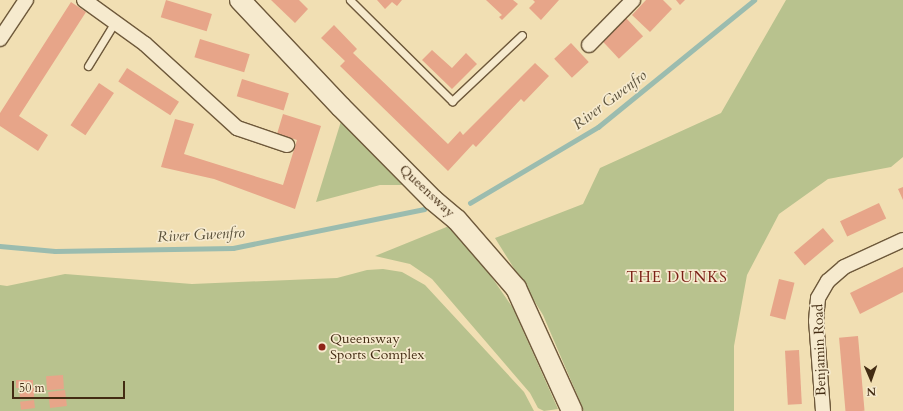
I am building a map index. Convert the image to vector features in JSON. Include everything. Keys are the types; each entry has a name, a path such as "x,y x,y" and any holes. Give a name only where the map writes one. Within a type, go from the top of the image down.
{"street":[{"path":"0,38 26,0"},
{"path":"84,0 115,22 174,70 237,128 287,146"},
{"name":"Queensway","path":"240,0 341,108 433,200 457,220 516,288 572,411"},
{"path":"588,45 633,0"},
{"name":"Benjamin Road","path":"823,411 816,321 818,298 828,281 844,267 903,240"}],"lane":[{"path":"350,0 452,101 522,35"},
{"path":"88,66 115,22"}],"green space":[{"path":"786,0 903,0 903,157 891,167 828,179 779,214 747,275 734,346 734,411 584,411 543,315 495,238 583,204 600,168 721,113"},
{"path":"342,118 409,185 380,185 316,202"},
{"path":"449,226 484,266 513,308 558,409 544,411 538,408 530,393 432,279 410,264 375,256"},
{"name":"Queensway Sports Complex","path":"383,269 402,272 425,285 524,392 534,411 0,411 0,285 7,286 65,274 192,284 337,278 367,270"}],"building":[{"path":"166,0 212,14 207,31 161,17"},
{"path":"271,0 299,0 308,9 295,23"},
{"path":"377,0 402,0 397,6 392,2 385,9"},
{"path":"486,0 513,0 518,4 502,20 499,17 502,15"},
{"path":"533,0 559,0 541,20 529,8 535,2"},
{"path":"646,0 663,0 672,9 650,32 632,15"},
{"path":"676,0 685,0 680,5"},
{"path":"71,2 86,12 19,116 48,135 38,151 0,126 0,113"},
{"path":"626,18 643,36 619,59 602,41"},
{"path":"334,25 357,49 353,53 448,144 460,131 463,135 535,63 549,76 524,102 521,99 476,147 473,144 448,171 340,66 345,61 321,38"},
{"path":"200,39 250,54 244,72 194,57"},
{"path":"571,43 589,62 572,78 554,59"},
{"path":"432,50 452,68 466,53 477,64 452,89 422,60"},
{"path":"127,68 179,102 170,115 118,81"},
{"path":"242,79 289,93 284,111 237,96"},
{"path":"99,83 114,93 85,135 70,125"},
{"path":"283,114 321,126 295,209 214,179 161,167 175,119 194,124 184,154 283,185 297,140 277,134"},
{"path":"903,187 903,200 898,189"},
{"path":"879,203 886,218 847,237 840,221"},
{"path":"823,228 834,241 805,265 794,252"},
{"path":"903,267 903,292 860,314 850,293"},
{"path":"779,279 795,283 785,320 770,316"},
{"path":"858,336 865,411 845,411 839,338"},
{"path":"799,350 802,404 788,405 785,351"},
{"path":"63,375 64,389 47,390 46,376"},
{"path":"16,380 33,380 33,388 16,388"},
{"path":"34,388 34,397 20,398 19,390"},
{"path":"65,390 67,406 50,408 48,392"},
{"path":"34,400 35,408 21,410 20,402"}],"waterway":[{"name":"River Gwenfro","path":"470,203 598,127 754,0"},
{"name":"River Gwenfro","path":"0,246 55,251 233,248 424,209"}],"place":[{"name":"Queensway Sports Complex","path":"322,347"}],"district":[{"name":"THE DUNKS","path":"677,278"}]}
